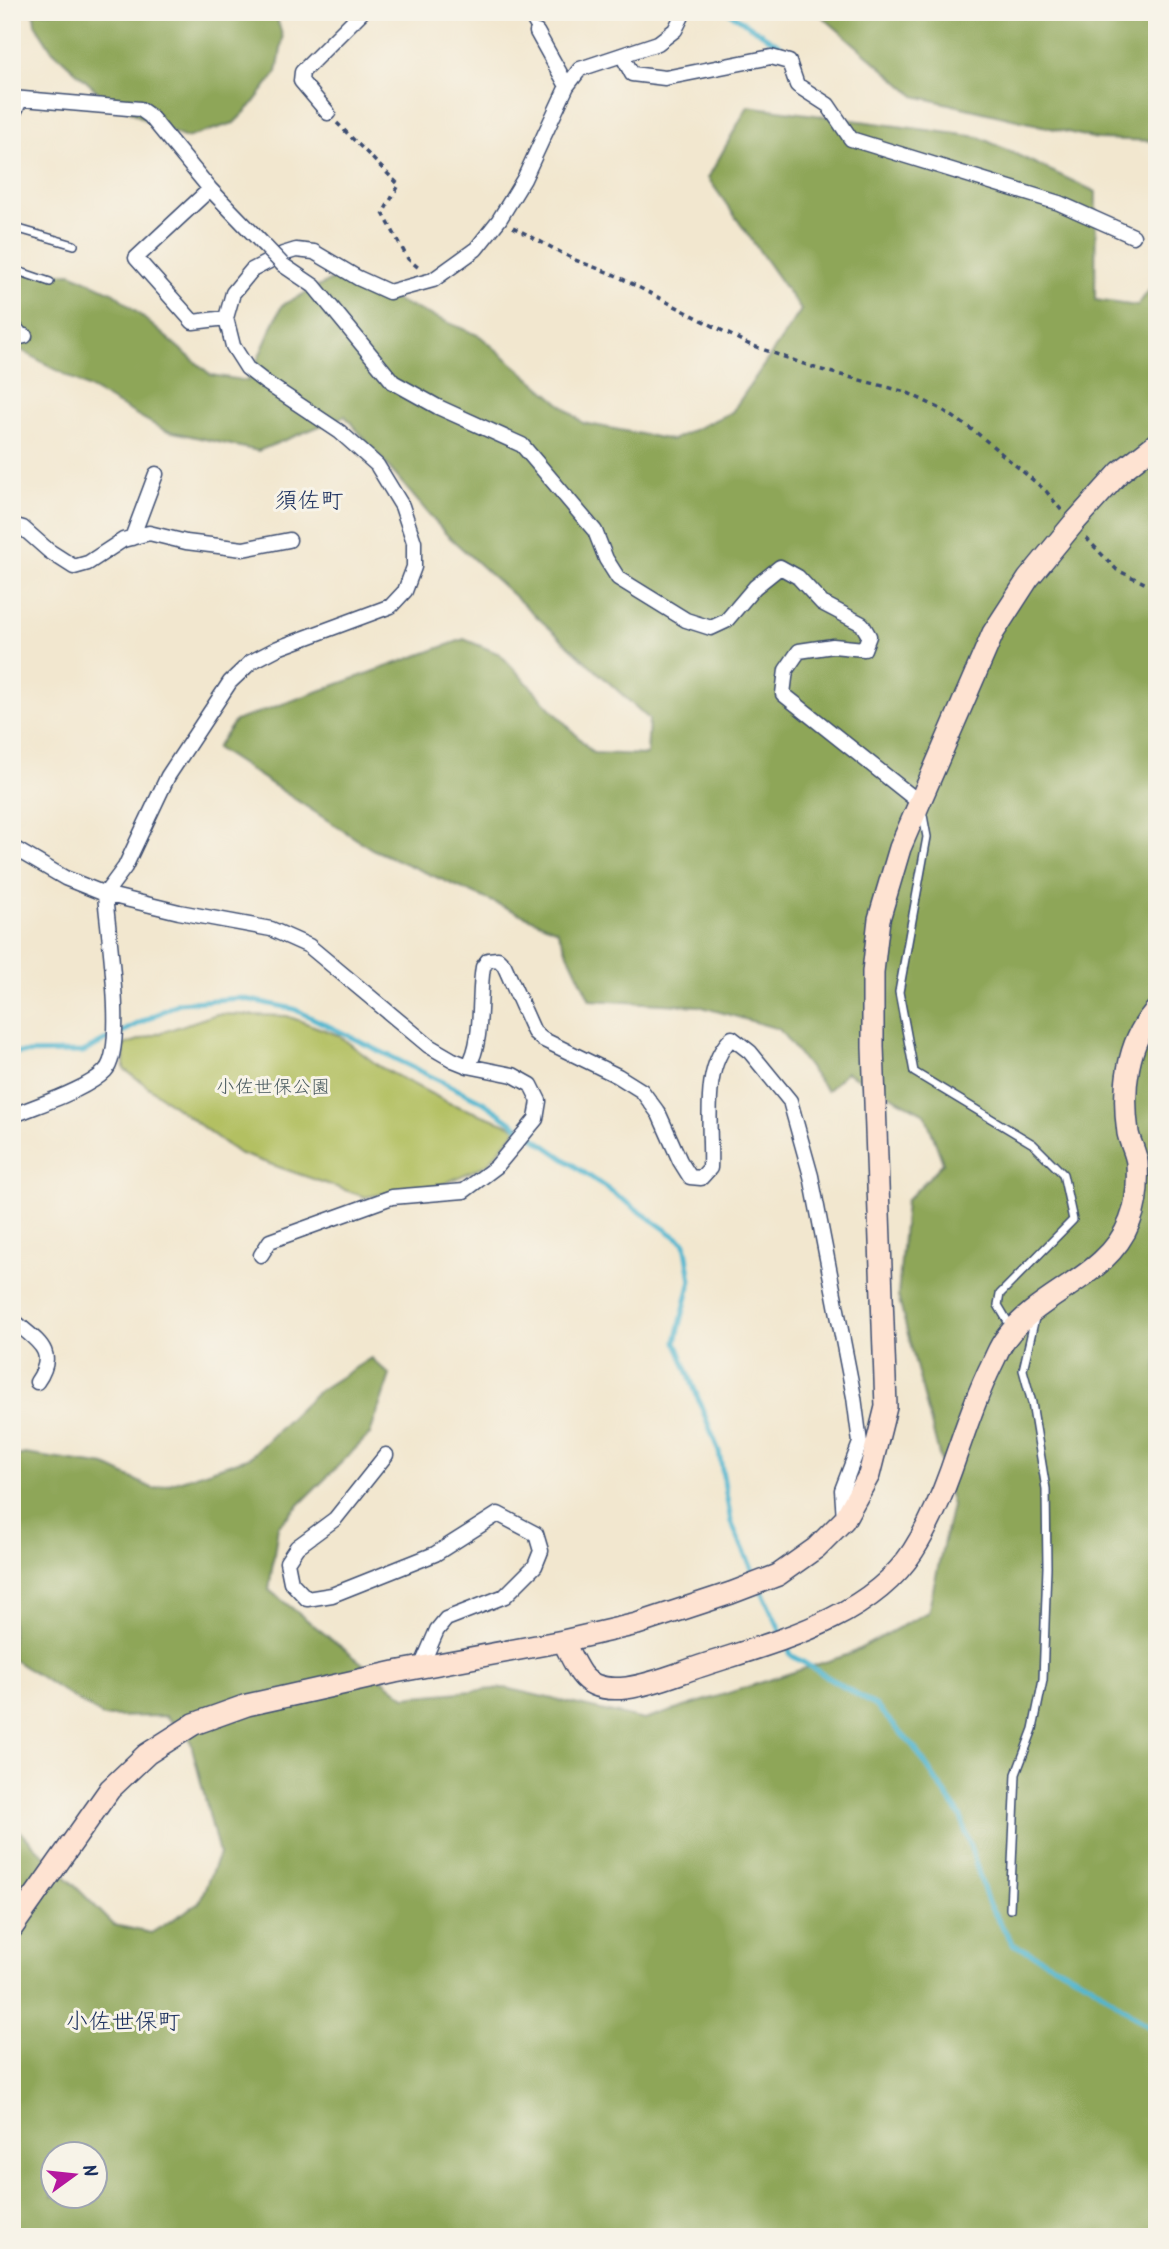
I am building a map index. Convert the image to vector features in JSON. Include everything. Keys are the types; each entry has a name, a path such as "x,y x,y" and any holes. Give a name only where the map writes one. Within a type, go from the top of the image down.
{"street":[{"path":"328,113 302,81 302,72 362,12"},
{"path":"12,1116 93,1080 108,1069 113,1049 116,1000 106,894 125,867 168,776 230,682 251,662 278,649 391,606 405,590 414,567 414,542 401,506 377,465 340,432 247,368 233,346 226,318 233,293 252,270 296,250 314,252 358,278 389,292 433,280 476,249 499,220 524,178 567,86 580,69 658,43 675,30 684,12"},
{"path":"537,32 567,86"},
{"path":"622,55 632,74 665,78 771,57 789,62 797,85 828,105 851,139 1059,202 1133,236"},
{"path":"12,116 17,98 140,110 150,116 210,189 283,265 314,286 393,382 438,407 522,444 595,531 606,559 618,578 686,620 710,628 726,621 755,587 780,567 798,577 822,603 862,624 869,636 864,649 832,646 799,651 786,670 783,694 920,803"},
{"path":"210,189 136,258 193,322 226,318"},
{"path":"12,1928 110,1789 147,1754 194,1724 247,1705 637,1624 778,1575 816,1548 844,1520 869,1475 886,1407 873,1047 873,972 879,919 900,848 993,633 1028,579 1073,524 1120,472 1157,443"},
{"path":"132,538 156,474"},
{"path":"12,525 23,528 74,567 88,563 123,540 149,533 186,542 243,549 289,541"},
{"path":"12,846 65,878 106,894 179,912 271,929 309,946 429,1046 468,1066 513,1075 531,1084 539,1101 536,1119 496,1167 464,1191 392,1197 270,1241 261,1255"},
{"path":"468,1066 473,1059 476,1040 483,967 488,960 498,959 504,965 534,1032 542,1039 618,1076 642,1091 659,1114 690,1177 701,1178 710,1168 711,1091 715,1062 722,1047 732,1038 750,1052 769,1073 790,1101 811,1177 854,1397 860,1443 842,1490 844,1520"},
{"path":"563,1641 582,1675 599,1688 628,1688 680,1674 834,1619 886,1581 912,1552 938,1505 989,1370 1005,1338 1038,1307 1096,1267 1118,1246 1131,1219 1137,1161 1129,1135 1125,1084 1143,1023 1157,1009"},
{"path":"12,1319 18,1334 43,1345 47,1360 44,1373 37,1382"},
{"path":"386,1455 335,1519 297,1547 287,1562 291,1582 306,1599 332,1595 435,1554 498,1514 536,1534 541,1551 535,1566 505,1596 446,1619 437,1630 421,1667"}],"lane":[{"path":"524,12 537,32"},
{"path":"12,228 74,245"},
{"path":"12,269 50,282"},
{"path":"12,317 19,337"},
{"path":"920,803 927,836 899,992 914,1072 1033,1144 1063,1174 1073,1220 1000,1294 998,1305 1013,1331"},
{"path":"1010,1909 1016,1774 1033,1729 1043,1680 1047,1567 1046,1489 1032,1403 1023,1370 1038,1307"}],"path":[{"path":"443,12 463,18 484,18 509,12"},
{"path":"328,113 399,185 383,213 408,259"},
{"path":"499,220 575,260 615,275 748,344 818,369 906,392 943,410 977,433 1046,491 1116,570 1157,589"}],"green space":[{"path":"34,12 275,12 283,38 277,72 251,106 234,123 186,138 152,124 97,91 51,49 35,24"},
{"path":"817,12 1157,12 1157,141 1097,139 915,96"},
{"path":"748,106 979,137 1096,192 1095,300 1137,306 1157,280 1157,2237 12,2237 12,1823 114,1925 151,1933 199,1903 219,1854 190,1739 166,1716 104,1717 12,1659 12,1457 25,1454 106,1466 154,1489 250,1457 317,1392 371,1358 390,1375 370,1434 278,1526 269,1590 405,1697 505,1688 644,1720 850,1654 928,1612 952,1505 898,1296 906,1201 943,1163 925,1114 846,1072 827,1091 779,1029 699,1006 590,1000 557,930 372,849 216,748 235,721 464,639 500,654 593,753 647,755 649,719 446,534 345,416 258,451 164,430 12,345 12,275 71,273 114,293 211,375 248,381 282,305 339,276 480,336 583,423 672,440 732,412 801,310 708,178"},
{"name":"小佐世保公園","path":"217,1014 287,1016 338,1035 380,1067 449,1103 518,1128 488,1164 441,1185 365,1197 238,1153 124,1069 124,1045"}],"waterway":[{"path":"728,12 781,46"},
{"path":"12,1053 83,1052 179,1003 240,998 294,1009 483,1102 685,1243 691,1280 676,1342 719,1452 731,1522 757,1580"},
{"path":"761,1589 782,1634"},
{"path":"786,1643 791,1655 876,1706 914,1747 961,1817 988,1903 1013,1944 1090,1983 1157,2033"}],"district":[{"name":"須佐町","path":"309,502"},
{"name":"小佐世保町","path":"123,2023"}]}
